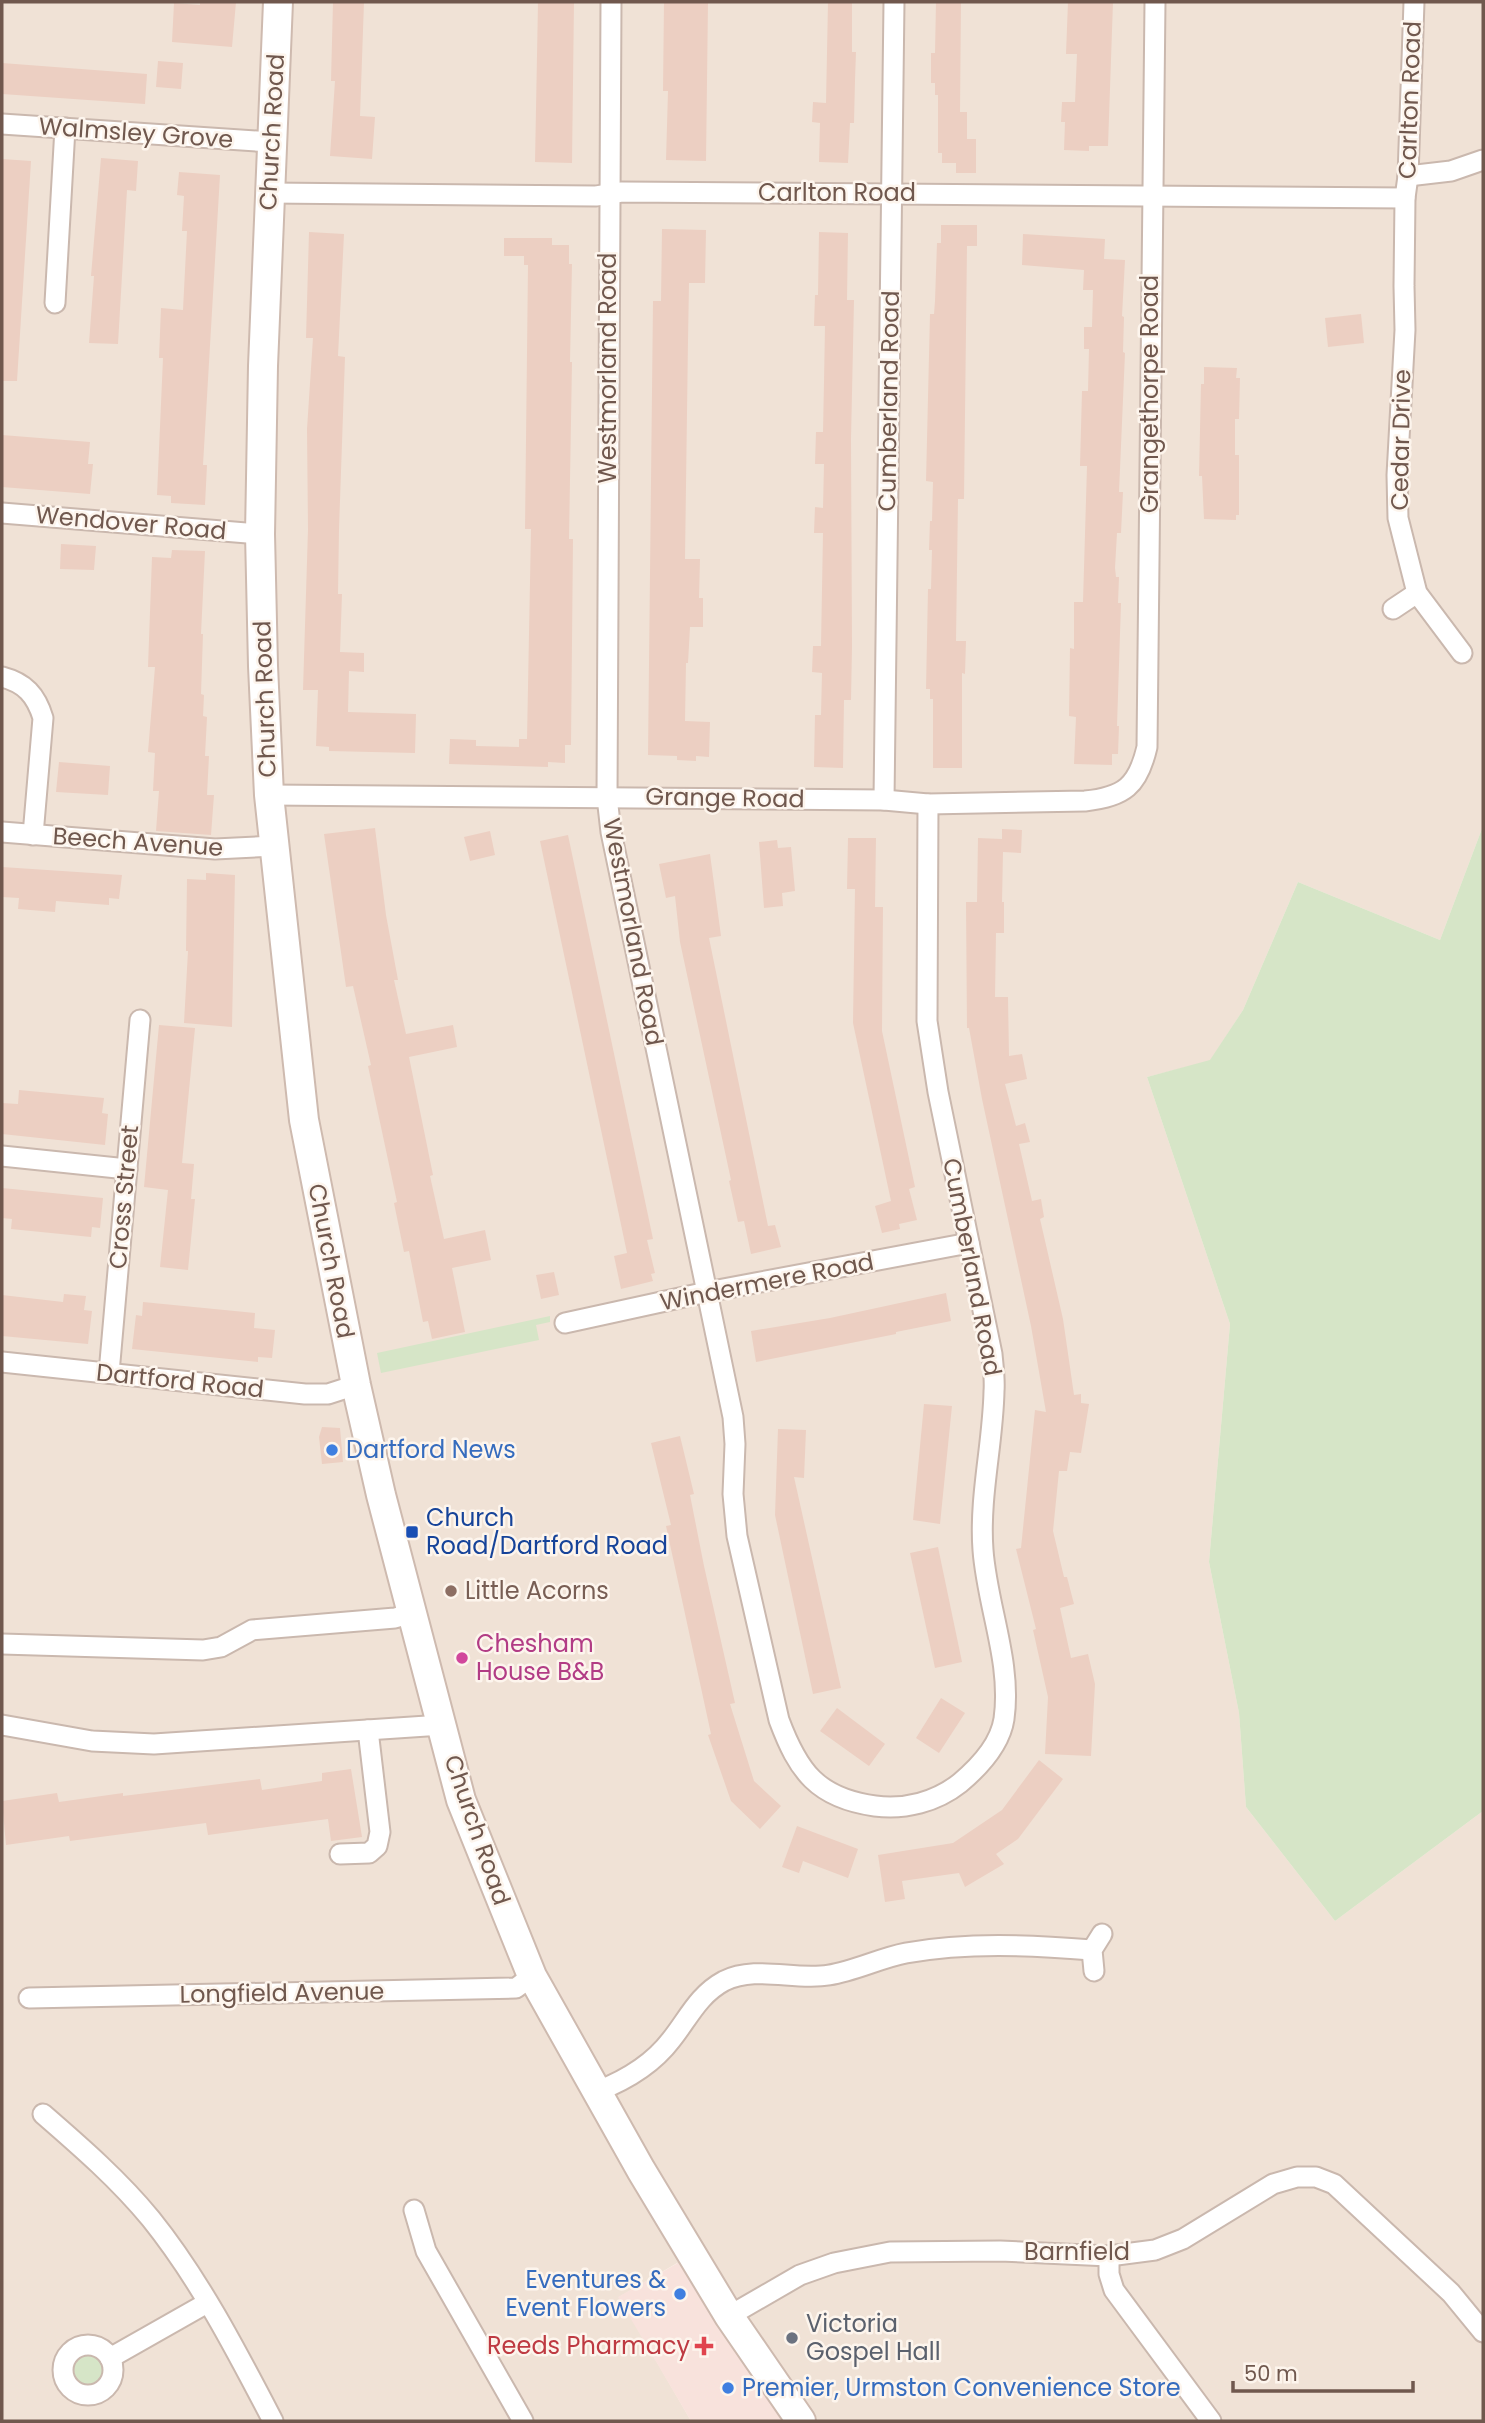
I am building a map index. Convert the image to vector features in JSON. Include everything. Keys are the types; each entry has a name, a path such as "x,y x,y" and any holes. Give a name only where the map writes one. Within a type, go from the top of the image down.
{"main road":[{"name":"Church Road","path":"278,2 269,193 260,534 270,795 304,1120 356,1385 381,1495 461,1800 532,1976 641,2170 729,2316 801,2421"}],"street":[{"name":"Westmorland Road","path":"611,2 607,797 615,854 733,1417 733,1494 737,1536 779,1720 789,1747 801,1768 821,1788 850,1801 867,1805"},
{"name":"Cumberland Road","path":"884,800 894,2"},
{"name":"Grangethorpe Road","path":"1133,783 1143,764 1147,747 1155,2"},
{"name":"Carlton Road","path":"1404,286 1414,2"},
{"name":"Walmsley Grove","path":"2,124 271,142"},
{"path":"55,303 65,128"},
{"path":"1408,176 1451,171 1483,160"},
{"name":"Carlton Road","path":"269,193 596,196 622,192 891,193 1405,198"},
{"name":"Cedar Drive","path":"1404,286 1405,331 1397,475 1398,518 1417,593 1461,653"},
{"name":"Wendover Road","path":"2,513 260,534"},
{"path":"1393,609 1417,593"},
{"path":"2,677 28,688 38,702 43,718 33,835"},
{"name":"Grange Road","path":"270,795 884,800 928,804 1096,800 1119,794 1133,783"},
{"name":"Cumberland Road","path":"867,1805 903,1807 927,1802 951,1790 975,1771 995,1745 1004,1720 1004,1673 983,1551 982,1523 995,1391 992,1354 938,1093 927,1021 928,804"},
{"name":"Beech Avenue","path":"2,832 215,849 274,846"},
{"name":"Cross Street","path":"109,1373 139,1020"},
{"path":"2,1156 127,1169"},
{"name":"Windermere Road","path":"565,1323 707,1292 970,1243"},
{"name":"Dartford Road","path":"2,1362 306,1394 328,1394 356,1385"},
{"path":"2,1644 204,1650 221,1647 252,1630 395,1618 412,1613"},
{"path":"2,1724 92,1741 154,1744 442,1725"},
{"path":"340,1854 369,1853 377,1846 380,1832 368,1730"},
{"path":"1094,1971 1092,1951 1102,1934"},
{"path":"598,2091 634,2074 655,2059 673,2039 690,2010 706,1994 723,1982 742,1975 829,1975 909,1953 995,1945 1092,1951"},
{"name":"Longfield Avenue","path":"29,1998 516,1988 532,1976"},
{"path":"43,2114 112,2177 151,2219 207,2303 274,2421"},
{"name":"Barnfield","path":"729,2316 800,2275 834,2263 890,2252 1000,2251 1109,2256 1155,2250 1183,2239 1273,2184 1297,2177 1317,2177 1334,2184 1451,2293 1483,2332"},
{"path":"415,2210 426,2251 523,2421"},
{"path":"1109,2256 1109,2274 1114,2290 1211,2421"},
{"path":"110,2358 207,2303"}],"shaded area":[{"path":"2,2 1483,2 1483,826 1440,940 1298,882 1243,1010 1210,1061 1147,1077 1230,1324 1209,1562 1239,1713 1246,1807 1335,1921 1483,1811 1483,2421 782,2421 677,2263 619,2297 691,2421 2,2421"},
{"path":"678,2263 782,2421 691,2421 618,2297"}],"green space":[{"path":"1483,826 1483,1811 1335,1921 1246,1807 1239,1713 1209,1562 1230,1324 1147,1077 1210,1060 1243,1010 1298,882 1440,940"},
{"path":"550,1316 550,1322 536,1325 539,1340 381,1373 377,1353"},
{"path":"89,2355 100,2359 104,2370 100,2381 89,2385 78,2381 74,2370 78,2359"}],"building":[{"path":"200,2 236,2 232,47 172,42 174,3 200,5"},
{"path":"333,2 364,2 360,116 375,117 372,159 330,156 335,81 331,81"},
{"path":"538,2 574,2 572,163 535,162"},
{"path":"664,2 708,2 706,161 666,160 668,91 663,91"},
{"path":"828,2 852,2 852,52 856,52 854,123 850,123 848,163 819,162 820,123 812,122 813,102 826,103"},
{"path":"936,2 961,2 960,112 967,112 967,139 976,139 976,173 956,173 956,163 942,163 942,153 938,153 938,95 935,95 935,83 931,83 931,53 935,53"},
{"path":"1068,2 1113,2 1108,146 1089,146 1089,151 1064,150 1065,122 1061,122 1062,102 1075,102 1077,54 1066,54"},
{"path":"158,61 183,63 181,89 156,87"},
{"path":"2,63 147,74 145,104 2,94"},
{"path":"101,158 138,161 136,191 127,190 118,344 89,343 94,276 91,276"},
{"path":"2,159 31,161 17,381 2,381"},
{"path":"179,172 220,175 203,465 207,465 205,505 171,503 171,496 157,495 163,358 159,358 161,308 183,310 187,231 182,231 184,196 177,195"},
{"path":"941,225 977,225 977,246 967,246 964,499 958,499 956,641 966,641 965,674 962,673 962,768 933,768 933,699 930,699 930,689 926,689 933,482 926,481 930,314 934,314 937,243 941,243"},
{"path":"662,229 706,230 705,283 689,283 685,559 700,559 699,598 703,598 703,627 690,627 685,721 710,722 709,757 696,756 696,761 677,760 677,756 648,755 653,301 661,301"},
{"path":"309,232 344,234 338,356 345,357 339,529 338,594 342,594 340,652 364,653 364,672 349,671 348,712 416,714 415,753 329,751 329,747 316,746 318,690 303,690 308,529 307,429 313,338 306,338"},
{"path":"819,232 848,233 847,300 854,300 851,700 844,700 843,768 814,767 815,715 821,715 822,673 812,672 813,646 821,646 823,533 814,533 815,507 823,508 824,464 815,464 816,432 823,432 825,326 814,326 815,295 818,295"},
{"path":"1023,234 1105,239 1104,259 1125,260 1122,316 1125,353 1119,492 1123,492 1121,533 1117,533 1115,568 1116,577 1119,577 1118,603 1121,603 1119,726 1118,754 1112,754 1112,765 1074,764 1076,717 1069,716 1074,602 1083,602 1087,466 1080,466 1082,391 1088,391 1089,349 1084,349 1084,327 1092,327 1093,290 1083,290 1084,270 1022,265"},
{"path":"504,238 552,238 552,245 569,245 569,264 572,264 569,539 573,539 571,745 565,745 565,763 548,762 548,767 449,764 450,739 476,740 476,746 519,747 519,739 527,739 531,529 525,529 528,265 524,265 524,256 504,256"},
{"path":"1361,314 1364,343 1328,347 1325,318"},
{"path":"1204,367 1237,368 1236,378 1240,378 1239,419 1235,419 1235,455 1239,455 1239,515 1236,515 1236,520 1204,519 1202,476 1199,476 1201,384 1204,384"},
{"path":"2,435 90,442 88,464 93,464 90,494 2,487"},
{"path":"61,544 96,546 94,570 60,569"},
{"path":"172,550 205,551 201,694 204,695 203,716 207,717 207,795 214,795 211,835 156,831 159,791 153,791 155,753 148,752 155,667 148,667 152,557 171,558"},
{"path":"59,762 110,766 108,795 56,792"},
{"path":"375,828 386,915 398,980 394,980 406,1034 453,1025 457,1047 409,1057 444,1239 485,1230 491,1260 452,1268 465,1332 432,1339 428,1321 423,1322 409,1251 404,1252 394,1203 397,1202 368,1066 371,1065 353,986 346,987 324,834"},
{"path":"1002,829 1022,830 1021,853 1003,852 1004,933 996,933 995,997 1008,997 1009,1056 1022,1054 1027,1079 1005,1084 1016,1126 1025,1123 1030,1142 1019,1144 1032,1201 1041,1199 1044,1217 1040,1219 1063,1319 1074,1395 1081,1394 1081,1403 1089,1404 1081,1453 1070,1452 1067,1471 1059,1471 1053,1531 1064,1577 1067,1577 1074,1604 1060,1608 1071,1658 1088,1654 1095,1684 1091,1756 1045,1754 1048,1697 1033,1630 1036,1629 1016,1549 1021,1548 1035,1410 1046,1412 1031,1326 967,1028 966,902 977,902 978,838 1002,839"},
{"path":"490,831 495,855 470,861 464,837"},
{"path":"568,835 653,1239 647,1240 655,1273 651,1274 653,1281 621,1289 614,1256 627,1253 540,841"},
{"path":"848,838 876,838 875,907 883,907 882,1031 915,1187 909,1189 917,1220 899,1224 900,1229 882,1233 875,1206 891,1201 853,1023 855,889 847,889"},
{"path":"777,840 778,848 791,847 795,891 782,893 783,906 764,908 759,842"},
{"path":"710,854 721,936 709,938 768,1226 775,1225 781,1247 751,1254 744,1221 738,1222 729,1181 731,1180 680,942 675,896 666,898 659,864"},
{"path":"2,867 122,875 119,899 109,898 109,905 56,901 55,912 18,909 19,898 2,897"},
{"path":"206,873 235,875 232,1027 184,1023 188,951 187,879 206,880"},
{"path":"159,1025 195,1028 182,1163 194,1164 191,1199 195,1199 188,1270 160,1267 168,1190 144,1187"},
{"path":"19,1090 104,1098 102,1113 108,1114 105,1145 2,1134 2,1103 18,1104"},
{"path":"2,1188 103,1198 100,1228 92,1227 91,1237 11,1229 12,1219 2,1218"},
{"path":"554,1272 559,1295 541,1299 536,1275"},
{"path":"946,1293 951,1321 756,1362 751,1331 830,1318"},
{"path":"64,1294 86,1296 84,1310 92,1311 88,1344 2,1336 2,1295 63,1302"},
{"path":"143,1302 255,1313 254,1328 275,1330 272,1358 258,1357 258,1362 132,1349 136,1315 142,1316"},
{"path":"924,1404 952,1406 940,1524 913,1520"},
{"name":"Dartford News","path":"322,1427 340,1428 343,1462 322,1464 319,1437"},
{"path":"778,1429 806,1430 804,1478 794,1477 841,1688 813,1694 775,1515"},
{"path":"680,1436 694,1494 690,1495 704,1566 735,1703 730,1704 754,1781 781,1806 760,1829 731,1801 708,1735 711,1734 666,1526 671,1525 651,1443"},
{"path":"938,1547 962,1662 935,1668 910,1553"},
{"path":"941,1698 965,1713 939,1753 916,1738"},
{"path":"837,1708 885,1744 869,1766 820,1731"},
{"path":"1039,1760 1063,1779 1018,1839 996,1854 1004,1864 965,1887 959,1873 902,1881 905,1899 885,1902 878,1855 953,1843 1002,1810"},
{"path":"351,1769 362,1837 331,1841 328,1819 208,1835 206,1823 70,1841 69,1836 6,1845 2,1801 57,1793 59,1802 260,1779 262,1790 322,1781 322,1773"},
{"path":"797,1826 858,1849 848,1878 803,1861 799,1873 782,1867"}],"place":[{"name":"Dartford News","path":"332,1450"},
{"name":"Church Road/Dartford Road","path":"412,1532"},
{"name":"Little Acorns","path":"451,1591"},
{"name":"Chesham House B&B","path":"462,1658"},
{"name":"Eventures & Event Flowers","path":"680,2294"},
{"name":"Victoria Gospel Hall","path":"792,2338"},
{"name":"Reeds Pharmacy","path":"704,2346"},
{"name":"Premier, Urmston Convenience Store","path":"728,2388"}]}
